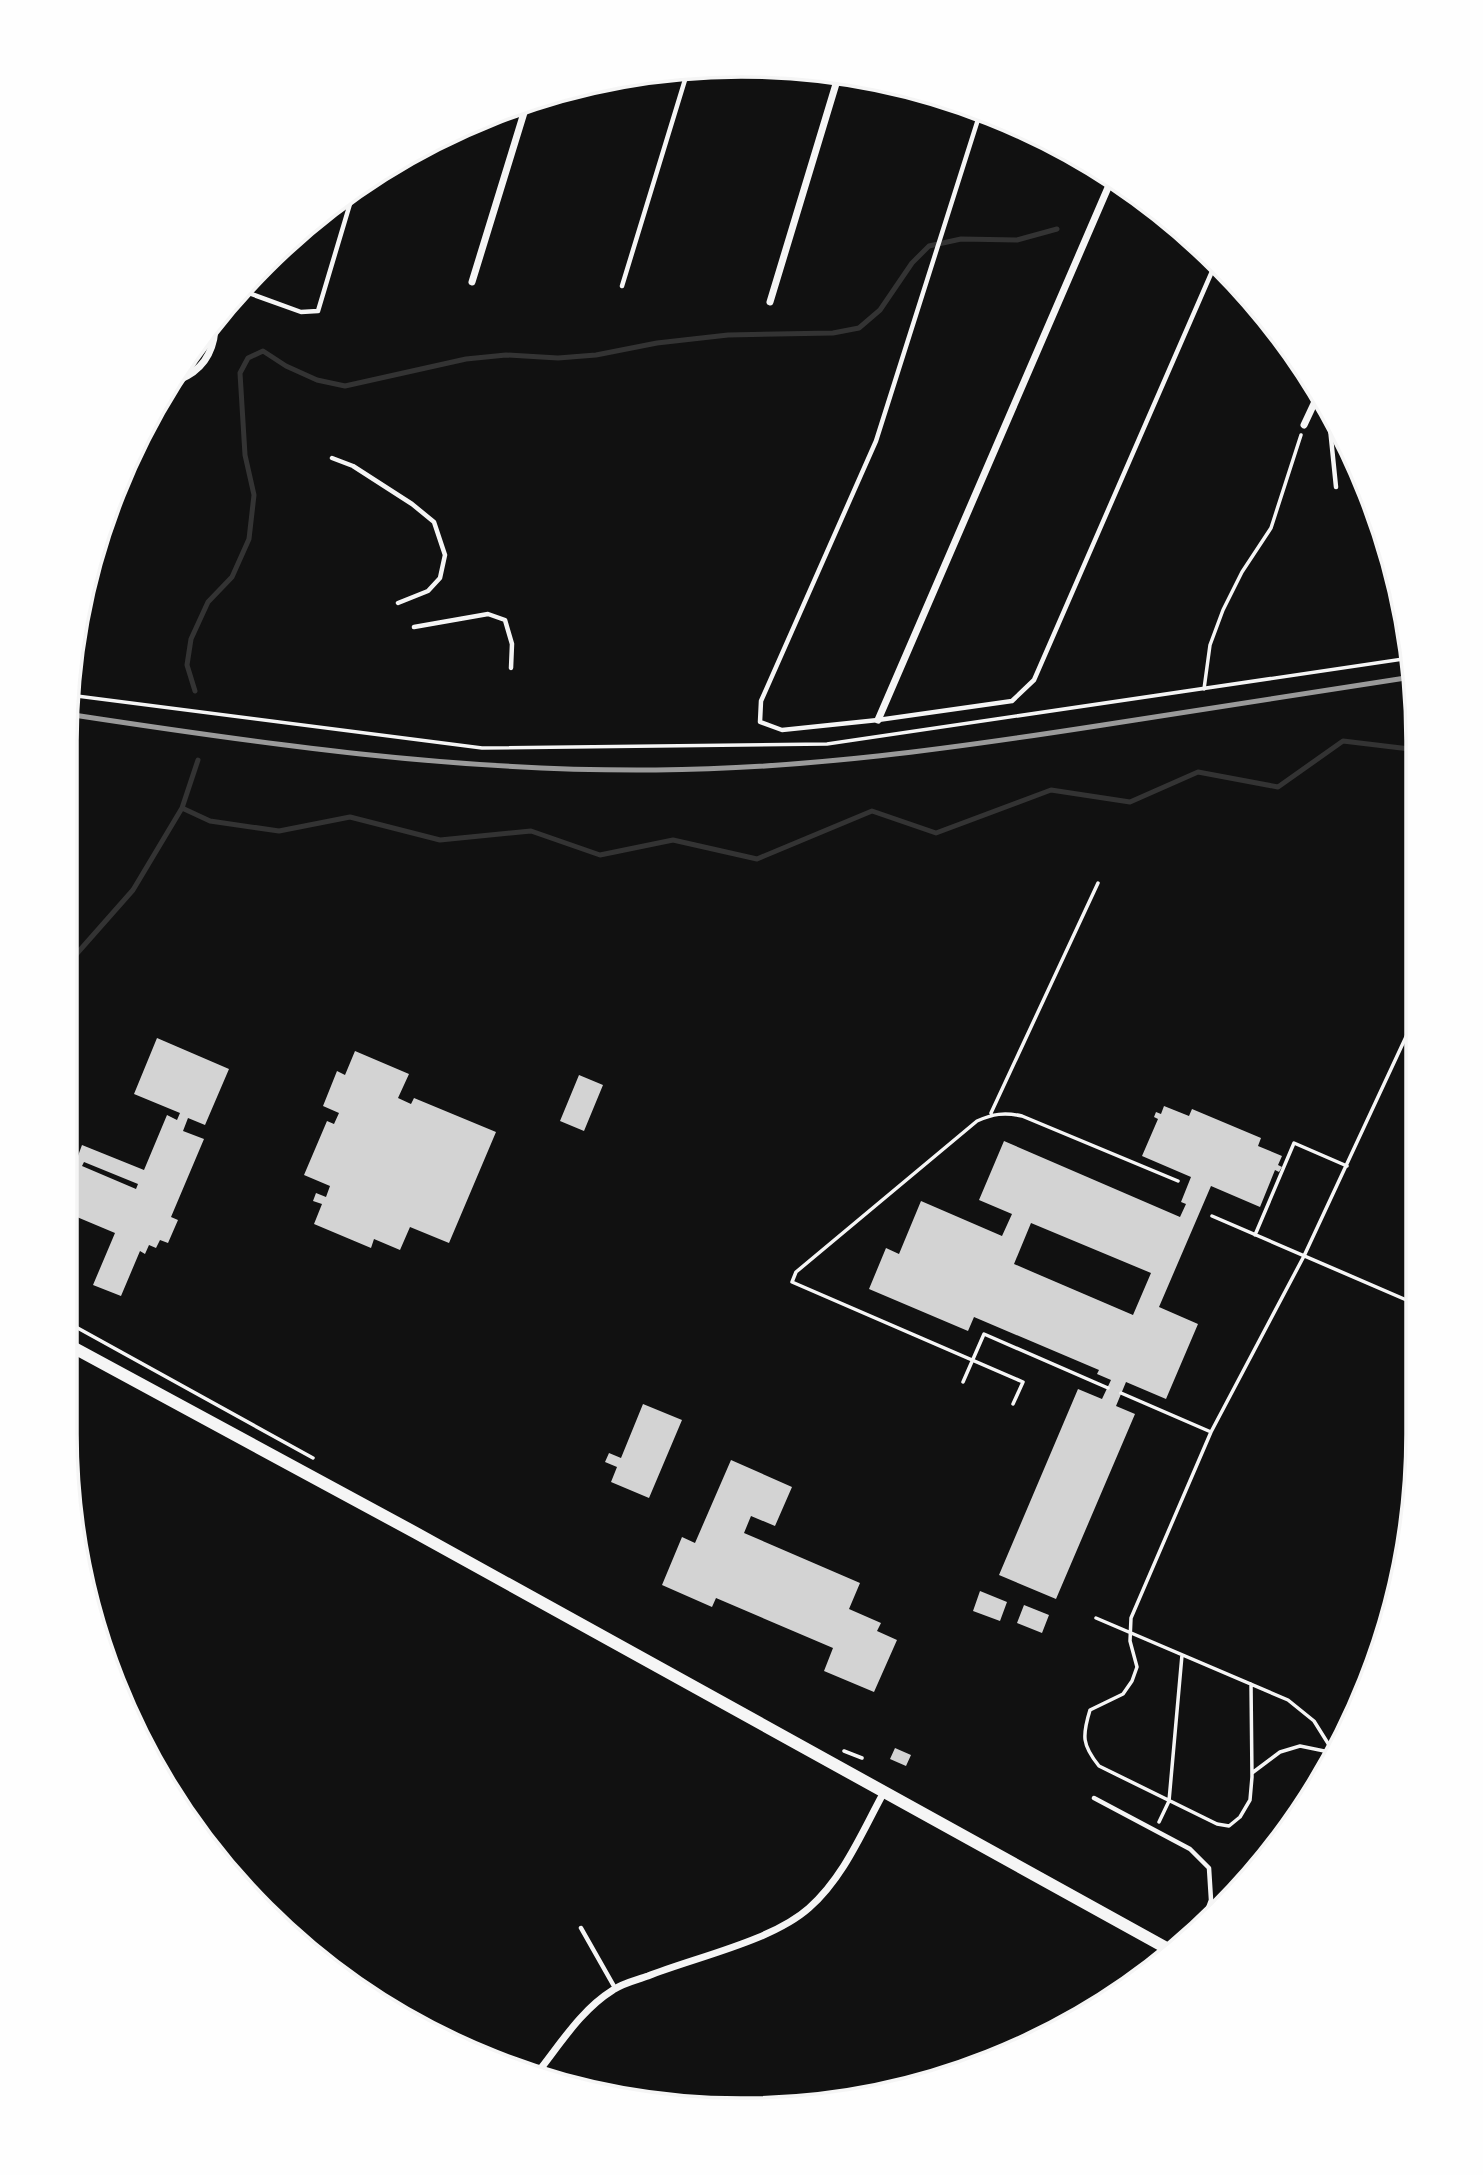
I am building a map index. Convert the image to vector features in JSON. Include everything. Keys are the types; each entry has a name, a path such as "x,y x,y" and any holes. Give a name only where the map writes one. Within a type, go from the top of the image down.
{"street":[{"path":"770,302 836,84"},
{"path":"472,282 524,114"},
{"path":"878,720 1108,187"},
{"path":"186,376 198,370 211,350 213,338"},
{"path":"1304,425 1314,404"},
{"path":"77,1350 1164,1946"},
{"path":"542,2067 586,2011 615,1988 787,1924 825,1893 841,1871 884,1792"}],"lane":[{"path":"622,286 685,80"},
{"path":"978,121 876,442 761,701 760,722 782,730 1012,701 1034,680 1212,273"},
{"path":"251,293 301,312 318,311 350,205"},
{"path":"1331,436 1336,487"},
{"path":"332,458 353,467 434,522 445,555 440,578 428,591 398,603"},
{"path":"414,627 488,614 505,620 512,644 511,668"},
{"path":"1094,1798 1190,1849 1209,1868 1209,1905"},
{"path":"582,1928 615,1988"}],"path":[{"path":"1205,689 1210,645 1223,610 1242,572 1270,528 1304,425"},
{"path":"78,696 230,716"},
{"path":"990,1115 1098,883"},
{"path":"1251,1684 1250,1800 1240,1817 1229,1826 1217,1824 1099,1766 1087,1751 1084,1735 1090,1710 1123,1693 1132,1681 1137,1667 1130,1641 1132,1618 1211,1432 1304,1256 1406,1038"},
{"path":"1013,1404 1023,1382 792,1282 796,1272 977,1121 990,1115 1007,1113 1022,1116 1178,1181"},
{"path":"1255,1235 1294,1143 1347,1166"},
{"path":"1212,1216 1406,1300"},
{"path":"963,1382 984,1334 1108,1388"},
{"path":"1121,1393 1211,1432"},
{"path":"1096,1618 1288,1700 1304,1711 1329,1743"},
{"path":"1155,1830 1169,1801 1182,1655"},
{"path":"1252,1773 1280,1752 1300,1746 1325,1751"}],"building":[{"path":"157,1038 229,1069 205,1125 188,1118 183,1131 204,1139 171,1217 178,1220 168,1243 160,1240 156,1248 149,1245 145,1254 140,1251 121,1296 93,1285 115,1233 77,1217 77,1159 82,1145 144,1170 167,1115 177,1120 180,1113 134,1094","holes":["84,1162 138,1184 136,1189 82,1166"]},
{"path":"355,1051 409,1074 398,1098 411,1104 414,1098 496,1132 449,1243 410,1227 400,1250 374,1239 371,1248 314,1224 322,1204 313,1201 316,1193 326,1197 330,1186 304,1175 327,1121 334,1124 339,1113 323,1106 337,1071 345,1075"},
{"path":"579,1075 603,1085 584,1131 560,1121"},
{"path":"1164,1106 1189,1116 1192,1109 1261,1138 1258,1146 1282,1156 1278,1165 1282,1167 1279,1172 1275,1170 1260,1207 1211,1186 1159,1307 1198,1324 1166,1399 1126,1382 1116,1406 1135,1414 1056,1599 999,1575 1078,1389 1102,1399 1111,1380 1097,1374 1099,1370 974,1317 968,1331 869,1289 886,1248 899,1254 921,1201 1002,1236 1012,1214 979,1200 1004,1141 1180,1217 1186,1204 1181,1202 1191,1177 1142,1156 1158,1119 1154,1117 1156,1112 1161,1114","holes":["1031,1223 1151,1273 1133,1315 1014,1264"]},
{"path":"643,1404 682,1420 649,1498 611,1482 617,1467 605,1462 609,1453 621,1458"},
{"path":"731,1460 792,1487 775,1526 751,1516 744,1533 860,1583 849,1609 881,1623 877,1631 897,1640 874,1692 824,1671 833,1648 716,1598 712,1607 662,1585 682,1537 695,1543"},
{"path":"980,1591 1007,1602 1000,1621 973,1611"},
{"path":"1024,1605 1049,1615 1042,1633 1017,1623"},
{"path":"895,1748 911,1755 906,1766 890,1759"}],"waterway":[{"path":"195,691 187,665 191,639 208,602 232,577 249,539 254,495 245,455 240,373 248,358 263,351 286,366 317,380 345,386 466,359 506,355 558,358 596,355 657,343 728,335 833,333 859,328 880,310 912,263 929,246 961,239 1017,240 1057,229"},
{"path":"182,808 210,821 279,831 350,817 440,840 531,831 600,855 673,840 757,859 872,811 936,833 1051,790 1130,802 1198,772 1278,787 1343,741 1406,749"},
{"path":"77,953 133,890 182,808 198,760"}],"railway":[{"path":"78,716 214,736 434,761 582,769 712,769 936,749 1403,678"}]}
